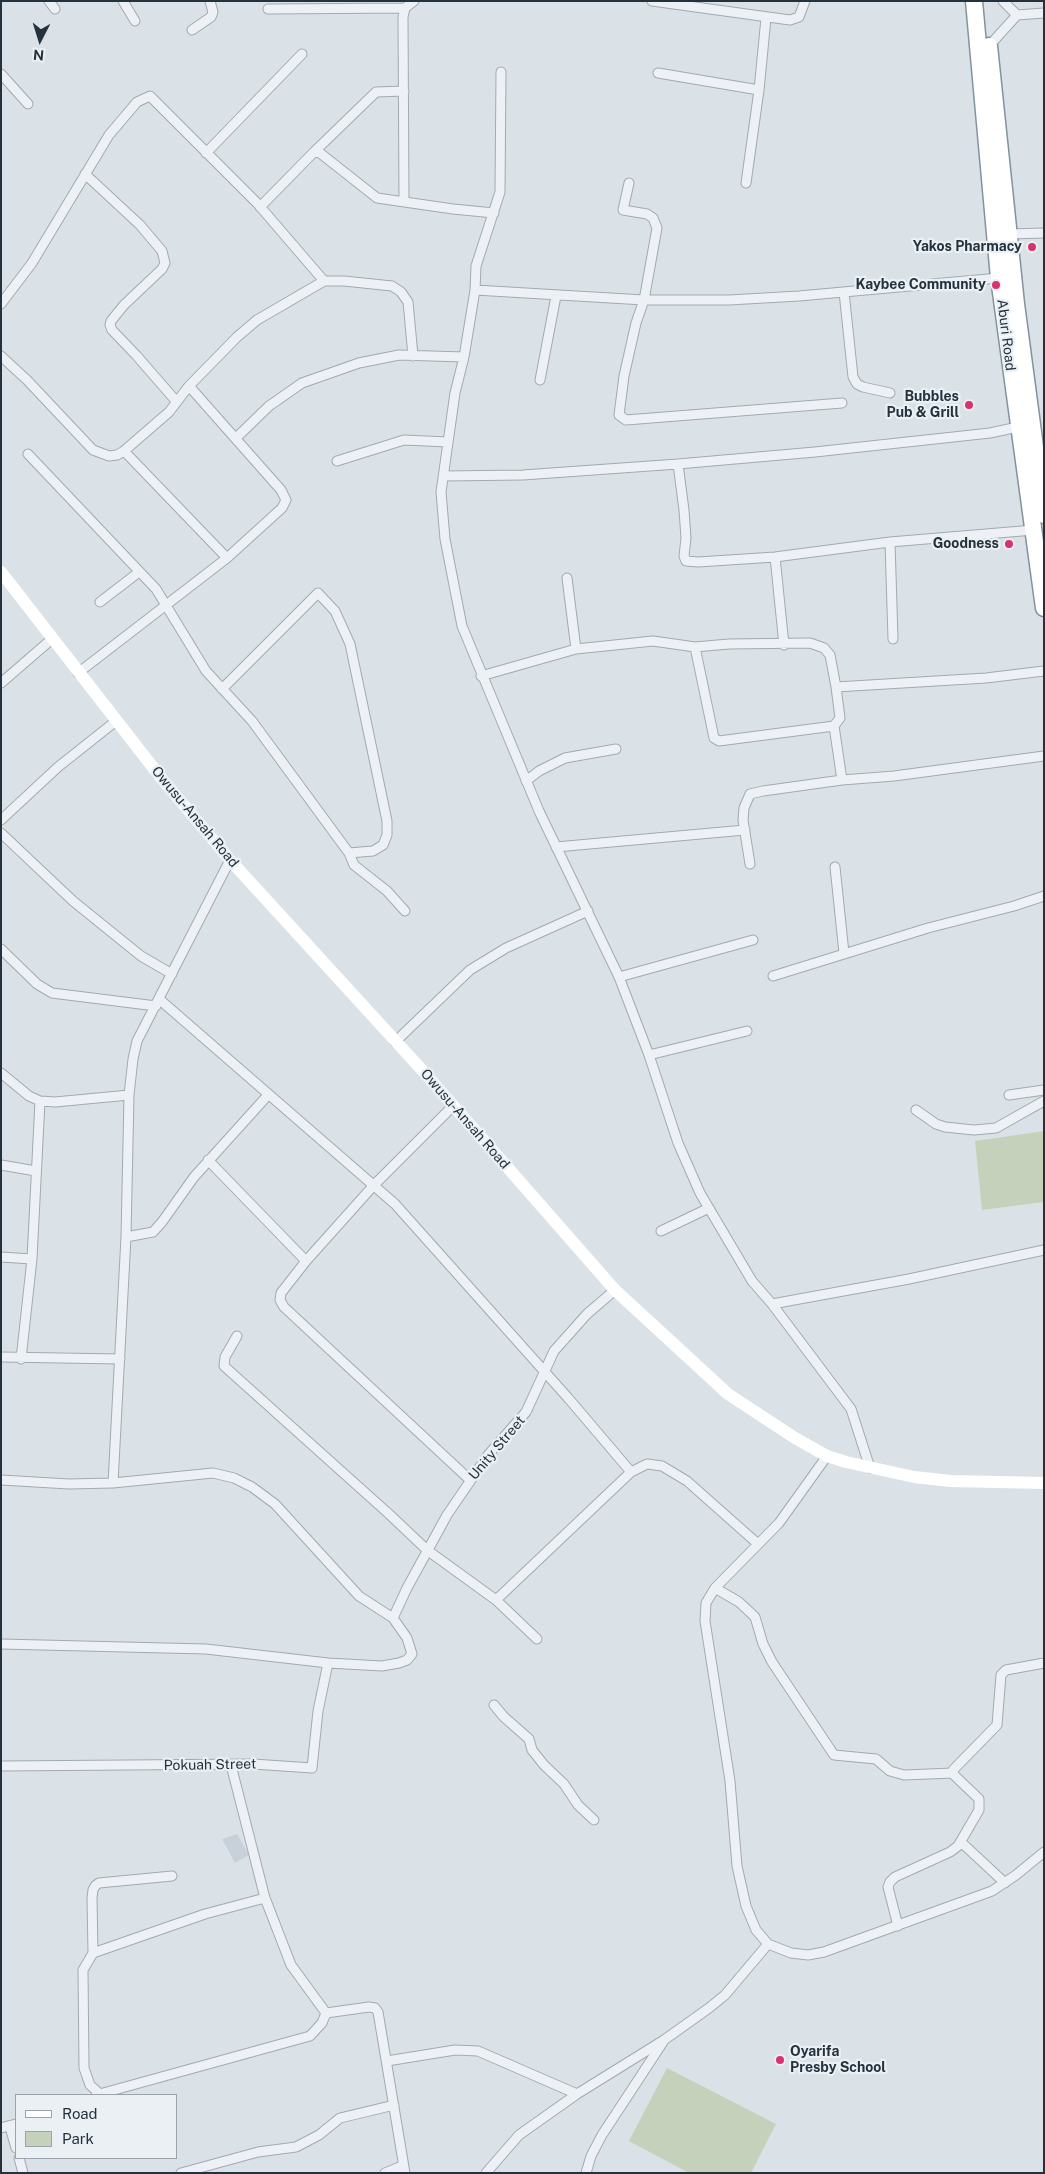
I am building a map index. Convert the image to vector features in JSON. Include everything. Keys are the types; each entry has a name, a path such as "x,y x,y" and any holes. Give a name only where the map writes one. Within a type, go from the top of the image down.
{"highway":[{"name":"Aburi Road","path":"974,1 998,278 1018,427 1028,443 1044,515"},
{"name":"Aburi Road","path":"984,1 1009,234 1034,530 1044,608"}],"street":[{"path":"49,1 55,9"},
{"path":"123,1 135,21"},
{"path":"192,30 212,17 213,12 210,1"},
{"path":"268,9 405,8 414,1"},
{"path":"652,1 790,20 799,17 806,1"},
{"path":"1003,1 1017,15"},
{"path":"404,202 403,17 405,8"},
{"path":"989,46 1002,34 1017,15 1044,13"},
{"path":"746,182 759,90 766,18"},
{"path":"206,153 302,54"},
{"path":"501,72 500,192 476,266 475,290 464,357 455,393 441,492 450,568 462,626 481,676 526,781 618,977 649,1055 678,1143 709,1208 752,1281 772,1304 851,1409 870,1468"},
{"path":"1,74 28,104"},
{"path":"658,74 759,90"},
{"path":"260,207 376,92 404,91"},
{"path":"1,304 32,264 109,135 137,102 150,96 260,207 324,281"},
{"path":"314,152 320,153 377,198 494,213"},
{"path":"85,174 140,225 162,251 165,263 162,269 124,305 110,325 112,330 176,401"},
{"path":"629,183 623,210 648,214 653,218 657,228 644,300 637,318 624,376 619,415 626,420 842,402"},
{"path":"1009,234 1044,233"},
{"path":"475,290 644,300 738,299 844,292 998,278"},
{"path":"1,356 27,380 93,450 109,456 124,451 159,422 189,386 257,320 324,281 392,286 401,292 408,302 413,356"},
{"path":"844,292 853,377 857,384 863,387 890,394"},
{"path":"540,380 556,296"},
{"path":"236,438 269,406 302,383 359,363 399,356 464,357"},
{"path":"78,673 227,558 282,508 286,500 281,490 189,386"},
{"path":"444,476 523,475 678,464 815,452 990,433 1018,427"},
{"path":"337,460 404,440 448,442"},
{"path":"124,451 227,558"},
{"path":"28,454 156,589 206,671 252,721 349,853 354,865 387,891 405,911"},
{"path":"678,464 684,510 686,538 684,556 686,561 698,562 775,557 890,542 1034,530"},
{"path":"890,542 893,639"},
{"path":"775,557 784,645"},
{"name":"Owusu-Ansah Road","path":"1,572 116,721 230,860 453,1106 615,1290 728,1394 786,1433 828,1456 870,1468 914,1477 951,1481 1044,1483"},
{"path":"100,602 139,572"},
{"path":"567,578 576,649"},
{"path":"222,689 318,593 335,611 350,644 387,821 387,835 383,845 373,850 349,853"},
{"path":"1,683 53,638"},
{"path":"481,676 576,649 641,641 694,647 729,644 784,645 810,643 824,648 830,655 840,718 834,726 842,780"},
{"path":"694,647 714,738 718,741 834,726"},
{"path":"836,686 986,678 1044,671"},
{"path":"1,820 58,767 116,721"},
{"path":"526,781 539,771 565,758 616,750"},
{"path":"750,864 744,808 750,794 842,780 894,776 1044,756"},
{"path":"556,847 745,830"},
{"path":"1,833 73,901 141,956 172,974"},
{"path":"113,1482 126,1236 128,1094 137,1041 230,860"},
{"path":"834,867 844,954"},
{"path":"773,976 928,928 1014,906 1044,896"},
{"path":"395,1042 470,970 506,948 588,911"},
{"path":"618,977 753,940"},
{"path":"1,949 37,984 52,993 157,1003 268,1094 395,1204 631,1472"},
{"path":"649,1055 747,1031"},
{"path":"1,1073 29,1096 40,1101 55,1102 128,1094"},
{"path":"1009,1095 1044,1090"},
{"path":"126,1236 153,1232 162,1222 180,1194 208,1160 268,1094"},
{"path":"21,1359 32,1259 40,1101"},
{"path":"916,1110 936,1124 945,1127 974,1130 996,1128 1044,1101"},
{"path":"453,1106 374,1185 306,1261 281,1293 281,1304 470,1480"},
{"path":"208,1160 306,1261"},
{"path":"1,1165 36,1171"},
{"path":"661,1232 709,1208"},
{"path":"772,1304 910,1280 1044,1250"},
{"path":"1,1257 32,1259"},
{"name":"Unity Street","path":"393,1618 427,1550 470,1480 488,1455 526,1412 554,1351 587,1314 615,1290"},
{"path":"237,1336 225,1357 224,1366 427,1550 496,1600 537,1639"},
{"path":"1,1357 21,1359 120,1359"},
{"path":"828,1456 779,1523 715,1588 706,1602 704,1611 730,1781 737,1866 746,1906 756,1930 768,1944 791,1953 808,1955 824,1952 992,1891 1044,1852"},
{"path":"496,1600 631,1472 647,1464 662,1466 687,1481 758,1544"},
{"path":"1,1480 69,1484 143,1481 213,1474 234,1478 252,1487 288,1517 359,1596 393,1618 410,1644 412,1654 407,1660 382,1666 328,1663 206,1649 1,1644"},
{"path":"715,1588 743,1606 755,1617 763,1644 772,1662 834,1755 876,1759 890,1771 904,1775 953,1773"},
{"name":"Pokuah Street","path":"1,1766 232,1765 312,1768 318,1711 328,1663"},
{"path":"898,1926 888,1886 890,1882 895,1877 950,1852 961,1842 979,1810 980,1803 953,1773 953,1768 997,1725 1001,1675 1006,1670 1044,1663"},
{"path":"494,1705 504,1717 529,1739 532,1750 594,1820"},
{"path":"232,1765 264,1898 291,1964 326,2013"},
{"path":"961,1842 1005,1883"},
{"path":"97,2094 90,2085 84,2068 83,1970 93,1953 93,1890 99,1883 172,1876"},
{"path":"93,1953 205,1914 264,1898"},
{"path":"486,2173 519,2135 577,2094 664,2040 725,1995 768,1944"},
{"path":"326,2013 369,2007 375,2008 378,2012 404,2169 385,2173"},
{"path":"102,2094 310,2036 322,2023 326,2013"},
{"path":"586,2173 591,2156 602,2135 664,2040"},
{"path":"387,2062 455,2050 478,2051 577,2094"},
{"path":"181,2173 258,2152 296,2147 319,2135 340,2118 394,2104"},
{"path":"9,2126 15,2145"},
{"path":"19,2159 23,2173"}],"shaded area":[{"path":"237,1834 249,1855 235,1863 222,1839"}],"green space":[{"path":"1044,1131 1044,1202 982,1210 975,1141"},
{"path":"667,2068 776,2124 751,2173 689,2173 629,2141"}],"place":[{"name":"Yakos Pharmacy","path":"1032,247"},
{"name":"Kaybee Community","path":"996,285"},
{"name":"Bubbles Pub & Grill","path":"969,405"},
{"name":"Goodness","path":"1009,544"},
{"name":"Oyarifa Presby School","path":"780,2060"}]}
